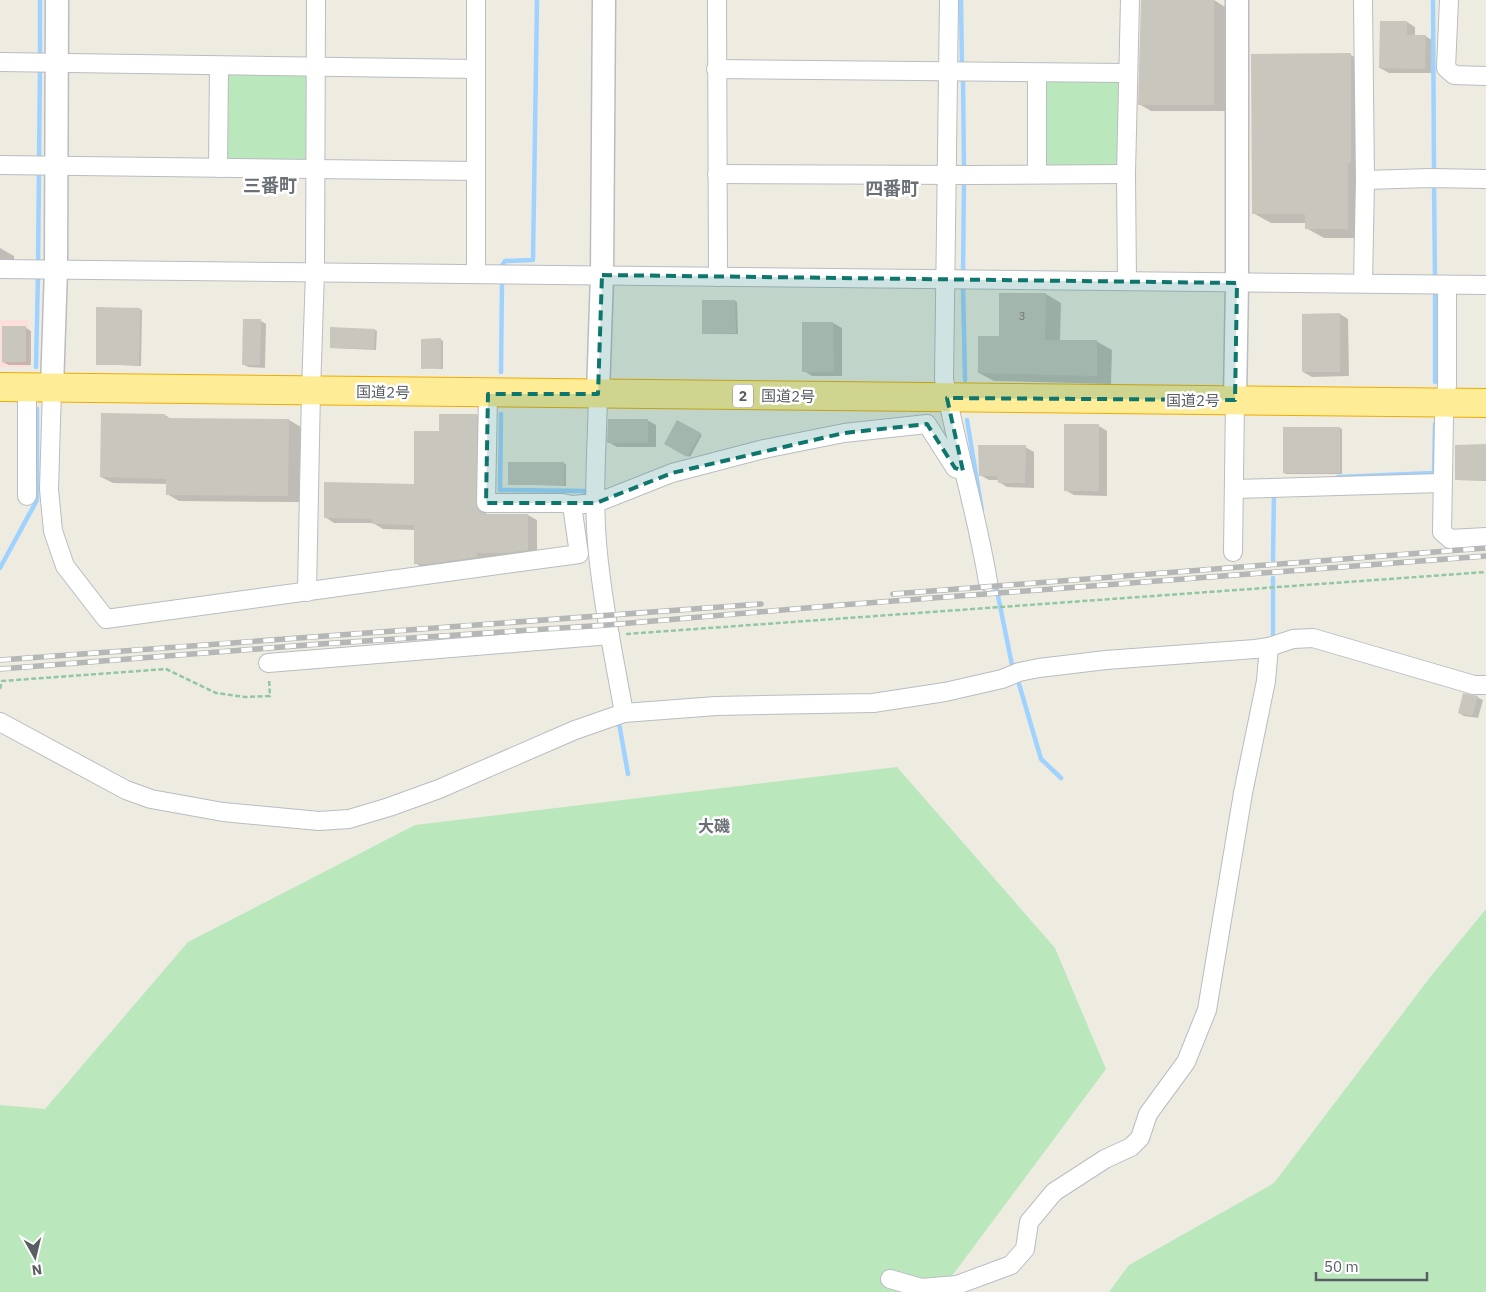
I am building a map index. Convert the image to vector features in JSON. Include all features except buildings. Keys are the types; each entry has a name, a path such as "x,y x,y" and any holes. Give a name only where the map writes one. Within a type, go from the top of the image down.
{"highway":[{"name":"国道2号","path":"0,387 488,394 1486,403"}],"street":[{"path":"27,496 39,388 44,269 45,63 57,0"},
{"path":"308,592 315,272 314,67 316,0"},
{"path":"476,0 476,274"},
{"path":"39,388 53,531 65,566 106,619 579,554 598,394 602,275 604,0"},
{"path":"717,0 718,277"},
{"path":"949,0 957,72 959,175 956,279 944,379 988,582"},
{"path":"1127,281 1126,174 1130,0"},
{"path":"1234,552 1238,0"},
{"path":"1363,0 1365,180 1363,283"},
{"path":"1449,0 1446,68 1454,75 1486,76"},
{"path":"0,62 476,70"},
{"path":"218,168 219,66"},
{"path":"716,69 1128,73"},
{"path":"1037,73 1037,174"},
{"path":"0,165 476,171"},
{"path":"717,174 1126,174"},
{"path":"1365,180 1486,179"},
{"path":"0,269 1486,285"},
{"path":"1438,285 1445,403 1442,532 1450,539 1486,537"},
{"path":"488,394 486,503 585,504 672,473 764,449 844,433 927,424 955,468 963,471"},
{"path":"1234,489 1442,483"},
{"path":"585,504 597,543 604,635 624,713"},
{"path":"268,663 604,635"},
{"path":"0,722 126,790 152,800 223,812 319,821 349,819 390,807 439,789 575,730 624,713 716,706 873,703 945,692 1002,679 1019,672 1039,668 1106,660 1269,647 1293,639 1313,638 1474,686 1486,686"},
{"path":"890,1279 921,1288 958,1284 1011,1265 1025,1249 1029,1222 1054,1192 1105,1159 1131,1147 1140,1138 1148,1114 1186,1062 1207,1010 1243,793 1266,681 1269,647"}],"path":[{"path":"604,635 1486,572"},
{"path":"0,689 2,681 166,669 216,694 245,697 270,696 268,663"}],"highlighted area":[{"path":"602,275 1237,283 1235,400 947,398 963,471 955,468 927,424 844,433 672,473 596,503 486,503 488,394 598,394"}],"shaded area":[{"path":"0,320 29,320 29,367 0,367"}],"green space":[{"path":"219,66 314,67 314,169 218,168"},
{"path":"1119,79 1118,167 1042,167 1042,80"},
{"path":"897,767 1055,948 1106,1069 940,1292 0,1292 0,1105 45,1109 188,942 415,825"},
{"path":"1486,909 1486,1292 1109,1292 1129,1265 1274,1183 1431,976"}],"waterway":[{"path":"40,0 40,58"},
{"path":"503,264 505,261 533,260 537,0"},
{"path":"961,0 962,68"},
{"path":"1433,0 1434,173"},
{"path":"39,161 40,66"},
{"path":"963,76 964,171"},
{"path":"38,266 39,169"},
{"path":"963,276 964,179"},
{"path":"1434,181 1435,281"},
{"path":"36,367 38,274"},
{"path":"501,372 502,282"},
{"path":"963,284 965,380"},
{"path":"1435,289 1435,382"},
{"path":"0,568 37,500 37,409"},
{"path":"501,414 500,490 585,491 585,501"},
{"path":"967,420 982,511"},
{"path":"1338,477 1434,473 1435,424"},
{"path":"1273,560 1274,491"},
{"path":"1273,578 1273,635"},
{"path":"995,581 1012,665"},
{"path":"1019,684 1041,759 1061,778"},
{"path":"619,723 628,774"}],"railway":[{"path":"893,594 1486,548"},
{"path":"0,669 320,644 607,625 841,605 1486,556"},
{"path":"0,660 761,604"}],"district":[{"name":"三番町","path":"270,185"},
{"name":"四番町","path":"892,188"},
{"name":"大磯","path":"714,826"}]}
